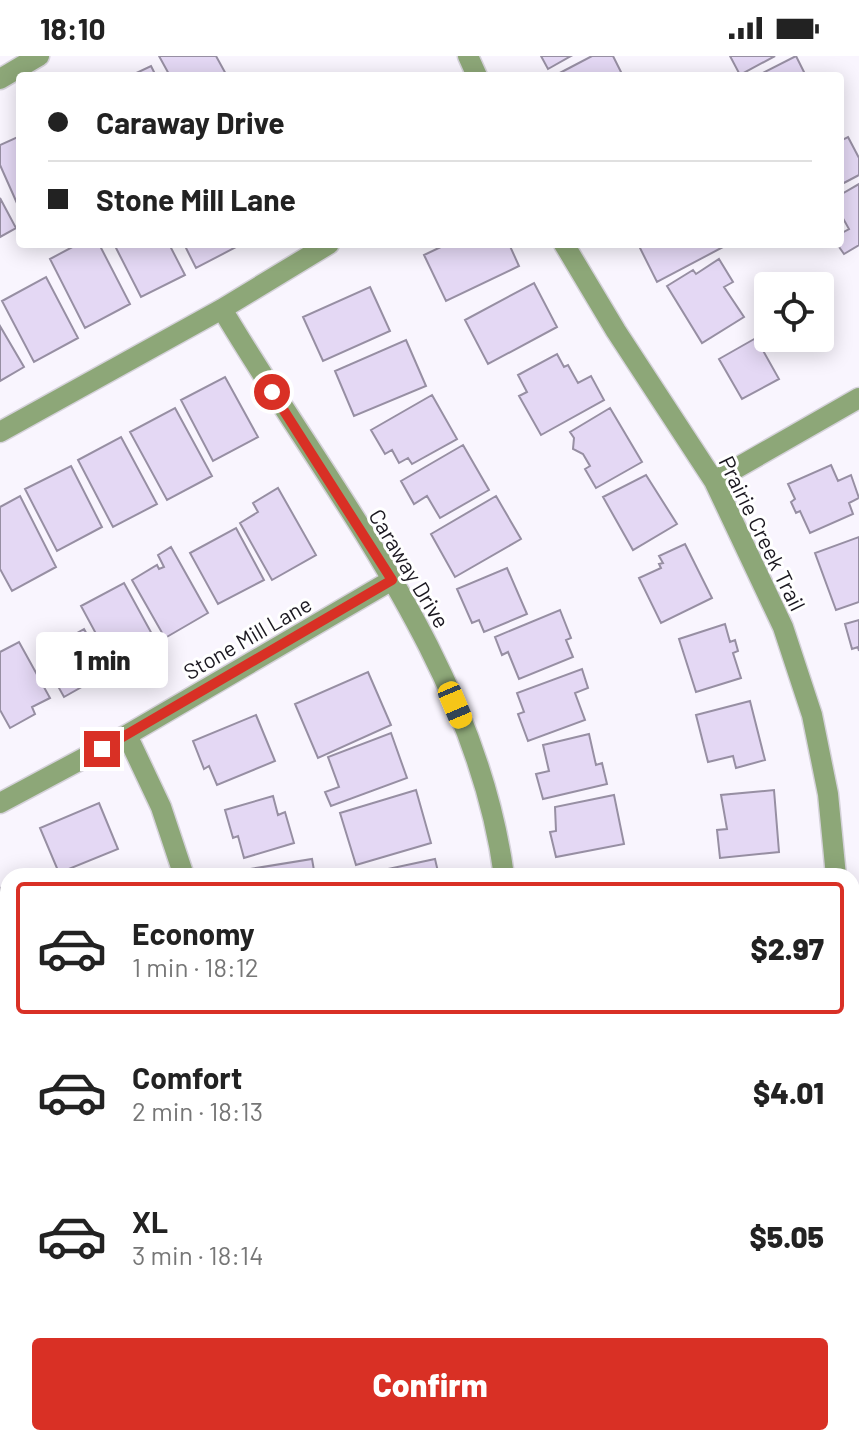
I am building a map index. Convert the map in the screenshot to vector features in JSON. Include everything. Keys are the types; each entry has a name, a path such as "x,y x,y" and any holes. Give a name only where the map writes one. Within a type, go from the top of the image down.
{"street":[{"path":"0,79 39,56"},
{"path":"0,432 222,309 322,248"},
{"name":"Prairie Creek Trail","path":"566,248 616,331 714,481 783,627 812,715 828,794 835,868"},
{"name":"Caraway Drive","path":"222,309 392,580 436,660 465,728 489,800 502,868"},
{"path":"714,481 859,398"},
{"name":"Stone Mill Lane","path":"0,803 127,735 392,580"},
{"path":"127,735 161,807 181,868"}],"building":[{"path":"159,56 216,56 225,72 168,72"},
{"path":"541,56 571,56 548,69"},
{"path":"592,56 613,56 621,72 562,72"},
{"path":"730,56 775,56 746,72 738,72"},
{"path":"796,56 804,72 765,72"},
{"path":"151,66 154,72 138,72"},
{"path":"848,137 859,158 859,175 844,183 844,139"},
{"path":"16,138 16,201 0,165 0,145"},
{"path":"859,184 859,245 844,254 840,248 844,248 844,232 849,229 844,220 844,193"},
{"path":"0,198 16,228 0,237"},
{"path":"71,248 101,248 130,304 85,328 50,259"},
{"path":"116,248 171,248 185,275 141,297"},
{"path":"186,248 234,248 196,268"},
{"path":"439,248 511,248 519,266 446,301 424,255"},
{"path":"640,248 721,248 657,282"},
{"path":"719,259 733,282 724,287 744,317 702,343 667,286 693,270 696,274"},
{"path":"46,277 78,338 34,362 2,301"},
{"path":"534,283 557,327 488,364 465,320"},
{"path":"370,287 390,331 323,361 303,317"},
{"path":"0,326 24,367 0,381"},
{"path":"754,339 754,352 764,352 779,379 742,399 719,359"},
{"path":"406,340 426,386 354,416 335,371"},
{"path":"557,354 564,367 568,365 578,383 591,376 604,400 541,435 519,396 527,392 518,375"},
{"path":"225,377 258,437 213,461 181,400"},
{"path":"432,395 457,439 412,464 408,458 399,463 392,450 385,454 371,430"},
{"path":"175,408 212,476 167,500 130,432"},
{"path":"610,408 642,462 596,488 585,469 590,466 583,454 573,449 574,438 570,432"},
{"path":"121,437 157,504 113,527 78,460"},
{"path":"463,445 489,490 440,518 427,496 414,504 401,481"},
{"path":"831,465 838,481 851,475 859,498 849,503 853,514 810,533 800,511 796,513 791,502 795,499 788,484"},
{"path":"71,466 102,527 57,551 25,489"},
{"path":"646,475 677,524 633,550 603,497"},
{"path":"278,488 316,555 272,580 240,523 258,512 253,503"},
{"path":"20,496 56,567 12,591 0,569 0,507"},
{"path":"496,496 521,539 455,577 431,534"},
{"path":"236,528 264,580 218,604 190,553"},
{"path":"859,537 859,602 836,610 815,553"},
{"path":"685,544 712,598 661,623 639,578 661,568 659,564 663,563 659,556"},
{"path":"171,547 208,613 165,638 132,580 157,565 159,569 164,567 158,555"},
{"path":"507,568 527,614 484,632 479,620 472,623 457,589"},
{"path":"124,583 158,645 115,669 81,606"},
{"path":"560,610 571,638 566,640 573,657 519,679 508,652 502,655 495,637"},
{"path":"859,620 859,651 858,647 852,649 845,624"},
{"path":"725,624 730,642 735,640 738,651 733,653 741,678 696,692 679,639"},
{"path":"84,629 108,672 64,697 40,654"},
{"path":"19,642 50,698 32,707 35,714 10,728 0,710 0,652"},
{"path":"582,669 588,688 575,693 585,720 528,741 518,714 524,712 517,693"},
{"path":"368,672 391,725 318,758 295,704"},
{"path":"750,701 765,760 736,768 733,756 708,762 696,715"},
{"path":"256,715 275,761 217,785 209,766 204,769 193,741"},
{"path":"391,733 407,778 331,806 325,792 339,787 328,757"},
{"path":"589,734 596,765 602,763 607,784 543,799 536,774 549,771 543,745"},
{"path":"416,790 431,843 356,865 340,813"},
{"path":"774,790 779,852 720,858 717,830 727,829 721,795"},
{"path":"614,795 624,844 556,857 550,832 556,831 555,807"},
{"path":"273,796 278,815 285,812 294,843 244,858 238,836 233,838 225,810"},
{"path":"99,803 118,849 71,868 57,868 40,828"},
{"path":"312,859 314,868 256,868"},
{"path":"435,859 437,868 393,868"}],"route":[{"path":"102,749 392,580 272,392"}]}
